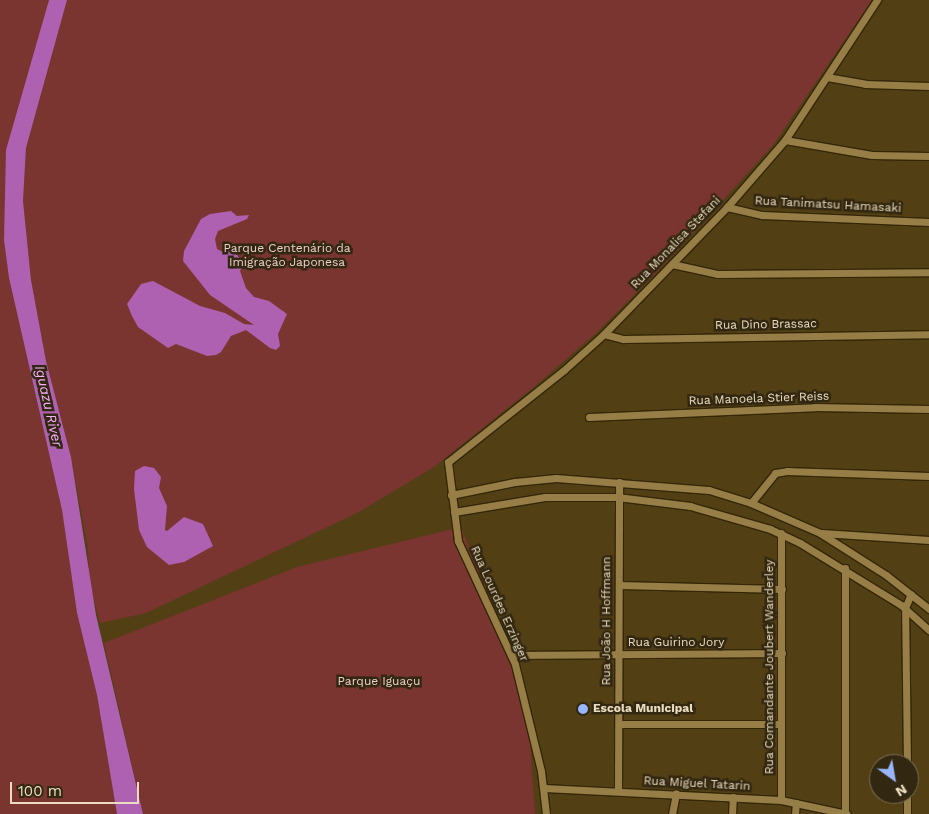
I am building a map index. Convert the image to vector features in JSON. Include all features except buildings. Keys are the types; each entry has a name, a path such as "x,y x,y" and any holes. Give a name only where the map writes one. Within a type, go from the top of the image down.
{"street":[{"name":"Rua Monalisa Stefani","path":"448,462 564,370 604,334 727,206 784,140 877,0"},
{"path":"827,77 865,84 929,86"},
{"path":"784,140 872,155 929,156"},
{"name":"Rua Tanimatsu Hamasaki","path":"727,206 762,215 929,222"},
{"path":"672,264 717,274 929,272"},
{"name":"Rua Dino Brassac","path":"604,334 623,339 929,334"},
{"name":"Rua Manoela Stier Reiss","path":"589,417 815,407 929,410"},
{"name":"Rua Lourdes Erzinger","path":"448,462 458,542 468,568 511,655 544,788 546,814"},
{"path":"752,503 775,473 787,471 929,476"},
{"path":"451,495 515,482 556,478 709,490 752,503 820,533 911,594 929,609"},
{"name":"Rua João H Hoffmann","path":"618,482 618,791"},
{"path":"454,512 545,497 617,497 690,506 781,533 845,568 905,608 929,630"},
{"name":"Rua Comandante Joubert Wanderley","path":"781,533 781,800"},
{"path":"820,533 929,540"},
{"path":"845,568 846,813"},
{"path":"618,585 782,589"},
{"path":"907,754 905,608 911,594"},
{"name":"Rua Guirino Jory","path":"511,655 782,653"},
{"path":"619,724 781,724"},
{"name":"Rua Miguel Tatarin","path":"544,788 676,793 781,800 846,813"},
{"path":"672,814 676,793"},
{"path":"732,814 733,797"},
{"path":"795,814 796,803"}],"green space":[{"path":"0,0 49,0 21,103 4,240 9,278 62,510 77,613 97,695 117,814 0,814"},
{"name":"Parque Centenário da Imigração Japonesa","path":"67,0 872,0 773,145 660,269 595,334 535,386 434,467 357,513 146,613 100,623 89,581 88,548 71,457 46,361 31,280 23,201 26,148"},
{"name":"Parque Iguaçu","path":"461,527 510,650 529,727 535,814 143,814 104,643 297,567"}],"water":[{"name":"Iguazu River","path":"49,0 67,0 26,148 23,201 31,280 46,361 71,457 96,615 143,814 117,814 97,695 77,613 62,510 9,278 4,240 6,150"},
{"path":"231,211 237,216 249,215 247,219 218,231 215,239 217,249 223,252 233,248 243,265 240,271 246,288 254,297 269,301 287,314 278,334 280,346 276,350 270,348 246,330 231,336 221,352 216,355 207,356 176,344 168,348 138,327 132,316 127,304 141,284 153,281 200,306 225,313 244,324 254,325 210,295 183,261 184,251 201,219 210,214"},
{"path":"144,466 154,468 161,477 159,488 167,506 165,530 167,531 184,517 203,524 213,546 184,562 169,565 147,547 139,530 134,489 135,471"}],"place":[{"name":"Escola Municipal","path":"583,709"}]}
